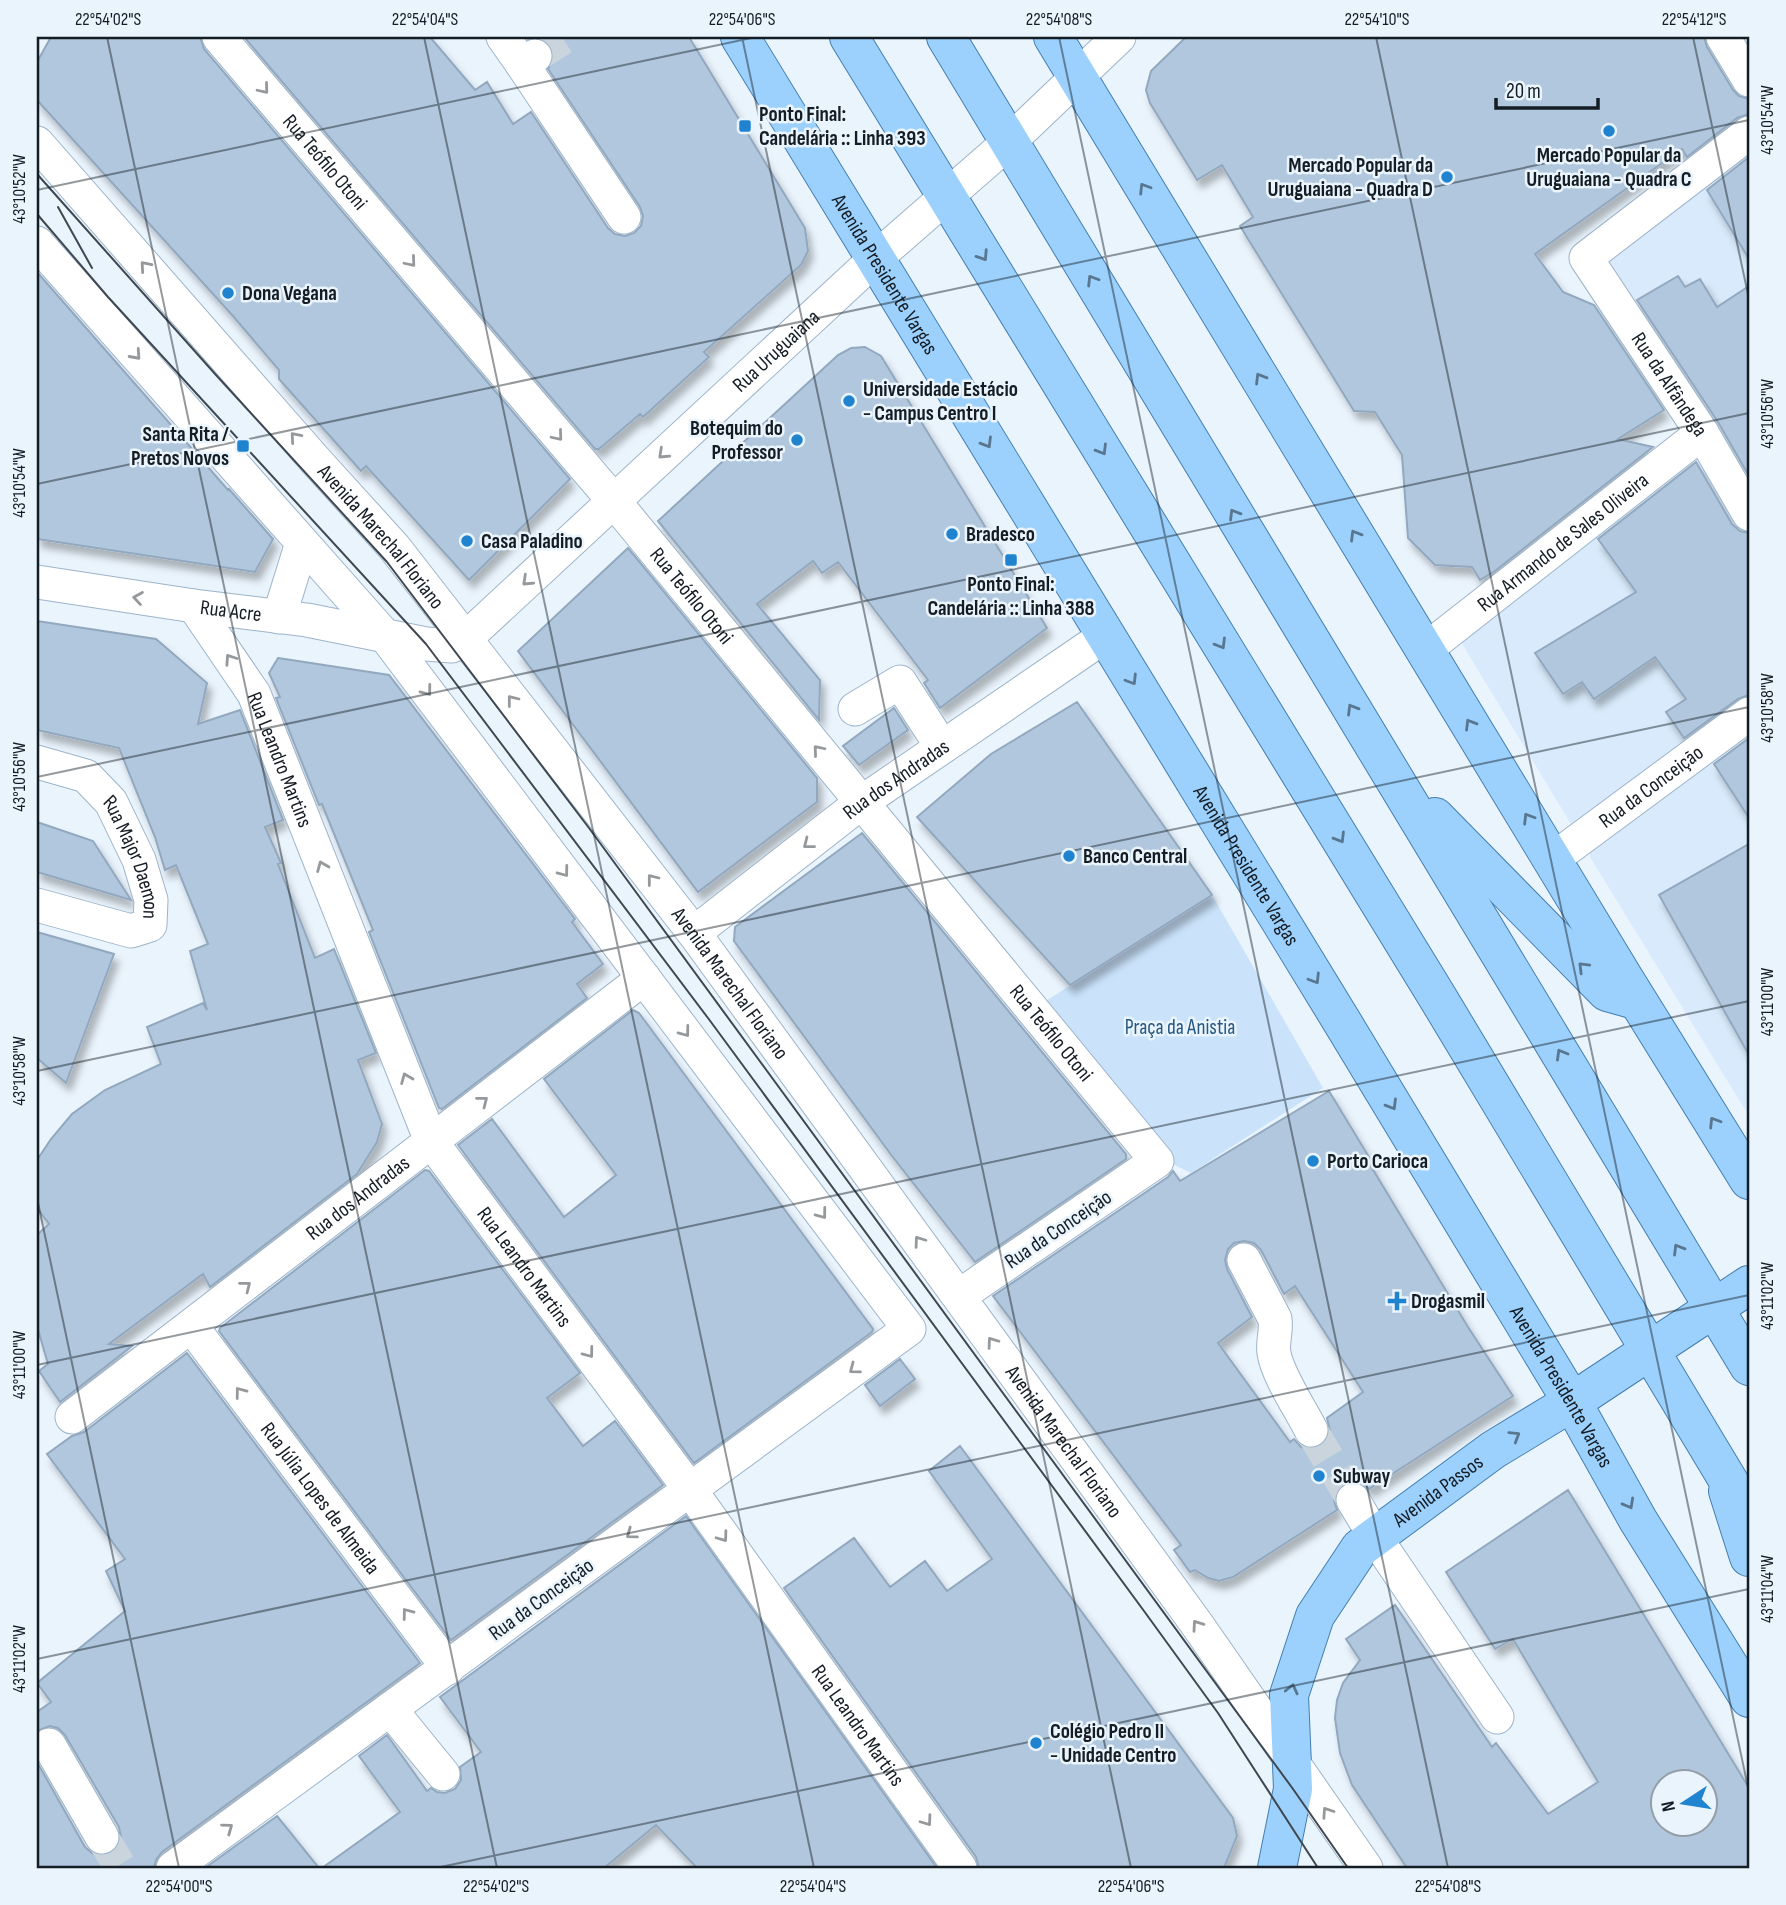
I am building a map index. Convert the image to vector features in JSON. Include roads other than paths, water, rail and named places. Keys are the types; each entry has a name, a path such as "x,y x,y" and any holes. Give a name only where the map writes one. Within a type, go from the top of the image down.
{"main road":[{"name":"Avenida Presidente Vargas","path":"740,37 1572,1402 1638,1520 1749,1698"},
{"path":"849,37 1651,1350 1749,1515"},
{"path":"946,37 1749,1366"},
{"path":"1053,37 1625,981 1749,1180"},
{"path":"1387,768 1607,992 1640,1002"},
{"name":"Avenida Passos","path":"1277,1868 1293,1788 1289,1695 1315,1616 1360,1548 1493,1450 1572,1402 1749,1285"},
{"path":"1720,1466 1749,1557"}],"street":[{"name":"Rua Teófilo Otoni","path":"219,37 613,500 1157,1161"},
{"path":"503,37 529,60 624,216"},
{"name":"Rua Uruguaiana","path":"465,639 876,258 1010,141 1119,37"},
{"path":"1723,37 1749,80"},
{"name":"Rua da Alfândega","path":"1749,133 1586,258 1702,433 1749,514"},
{"name":"Avenida Marechal Floriano","path":"37,143 314,460 394,547 694,933 1291,1758 1366,1868"},
{"path":"37,243 386,636 644,978"},
{"name":"Rua Armando de Sales Oliveira","path":"1425,650 1702,433"},
{"path":"279,617 302,543"},
{"name":"Rua Acre","path":"37,582 329,624 426,644 452,646 465,639"},
{"name":"Rua Leandro Martins","path":"194,606 254,694 431,1141 691,1491 960,1868"},
{"name":"Rua dos Andradas","path":"694,933 862,803 1105,636"},
{"path":"855,709 900,682 942,747"},
{"name":"Rua da Conceição","path":"1553,859 1749,714"},
{"name":"Rua Major Daemon","path":"37,762 86,776 111,802 139,860 150,900 150,925 131,931 37,905"},
{"name":"Rua dos Andradas","path":"72,1417 644,978"},
{"name":"Rua da Conceição","path":"173,1868 909,1329 644,978"},
{"name":"Rua da Conceição","path":"959,1297 1157,1161"},
{"path":"1244,1261 1275,1319 1277,1329 1273,1349 1276,1362 1311,1430"},
{"name":"Rua Júlia Lopes de Almeida","path":"192,1327 448,1668"},
{"path":"1353,1500 1375,1537 1497,1717"},
{"path":"390,1709 443,1774"},
{"path":"49,1745 102,1837"}],"tunnel":[{"path":"535,56 565,37"},
{"path":"1311,1430 1353,1500"},
{"path":"102,1837 121,1868"}],"tram line":[{"path":"37,174 387,562 589,828 1293,1789 1348,1868"},
{"path":"58,207 92,268"},
{"path":"37,214 108,297 426,644 708,1018 1144,1611 1218,1713 1318,1868"}],"place":[{"name":"Ponto Final: Candelária :: Linha 393","path":"745,126"},
{"name":"Mercado Popular da Uruguaiana - Quadra C","path":"1609,131"},
{"name":"Mercado Popular da Uruguaiana - Quadra D","path":"1447,177"},
{"name":"Dona Vegana","path":"228,293"},
{"name":"Universidade Estácio - Campus Centro I","path":"849,401"},
{"name":"Botequim do Professor","path":"797,440"},
{"name":"Santa Rita / Pretos Novos","path":"243,446"},
{"name":"Bradesco","path":"952,534"},
{"name":"Casa Paladino","path":"467,541"},
{"name":"Ponto Final: Candelária :: Linha 388","path":"1011,560"},
{"name":"Banco Central","path":"1069,856"},
{"name":"Porto Carioca","path":"1313,1161"},
{"name":"Drogasmil","path":"1397,1301"},
{"name":"Subway","path":"1319,1476"},
{"name":"Colégio Pedro II - Unidade Centro","path":"1036,1743"}],"park label":[{"name":"Praça da Anistia","path":"1180,1027"}]}
